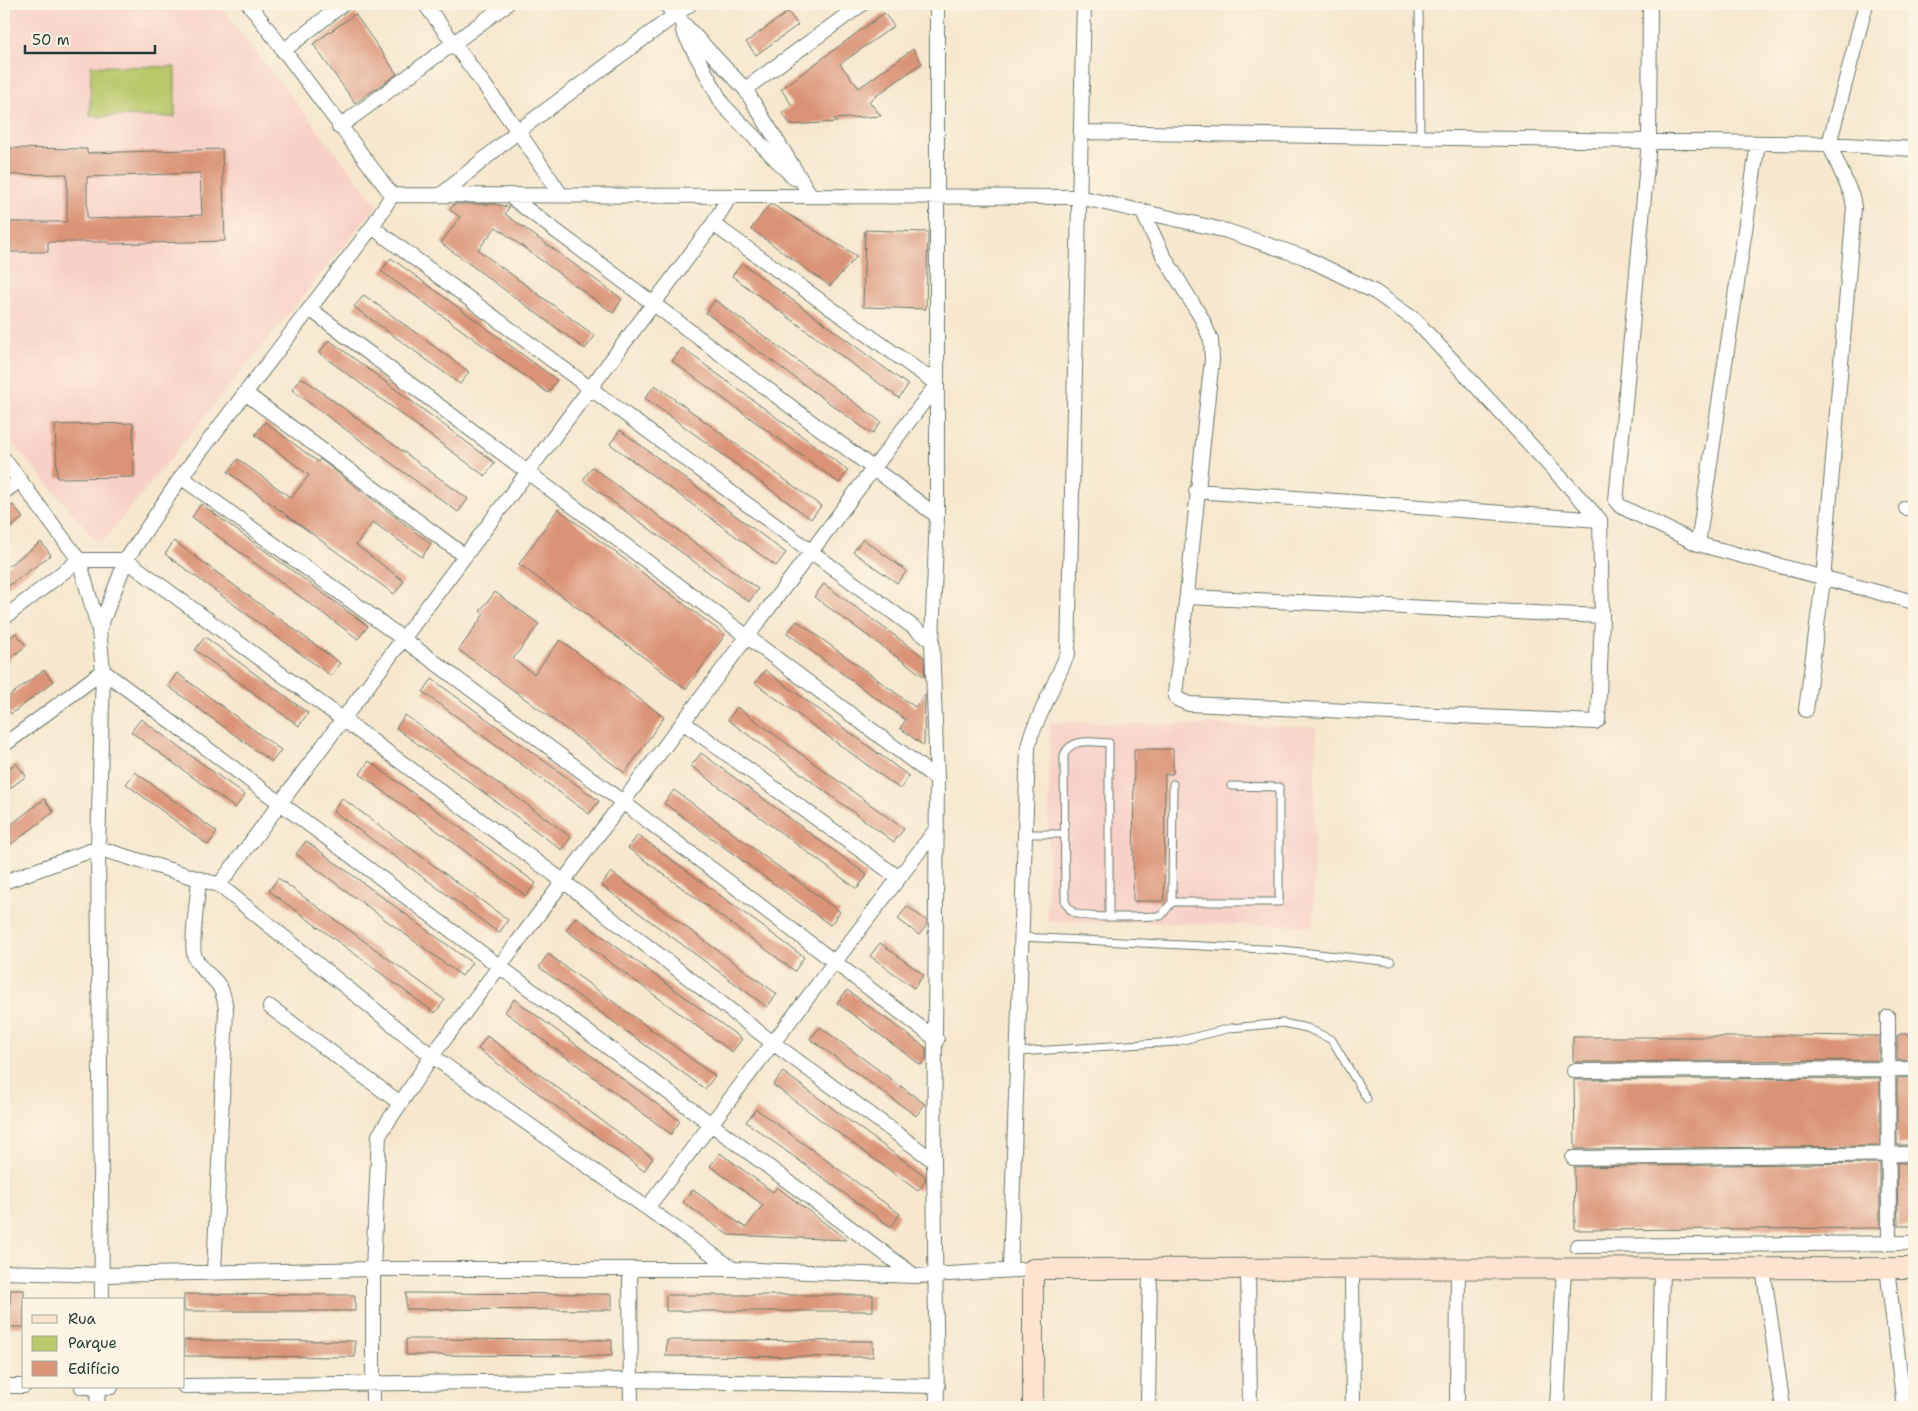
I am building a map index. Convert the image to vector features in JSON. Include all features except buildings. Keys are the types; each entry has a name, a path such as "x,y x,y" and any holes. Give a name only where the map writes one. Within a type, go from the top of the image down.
{"street":[{"path":"249,4 339,127 392,195"},
{"path":"283,51 343,4"},
{"path":"425,4 518,131 561,195"},
{"path":"339,127 507,4"},
{"path":"665,4 746,89 811,196"},
{"path":"441,195 518,131 690,4"},
{"path":"746,89 862,4"},
{"path":"937,4 937,516 932,641 937,779 934,1161 938,1407"},
{"path":"1010,1269 1024,834 1031,735 1068,653 1084,4"},
{"path":"1650,4 1649,142 1616,501 1620,506 1698,544 1823,580 1914,602"},
{"path":"1806,710 1823,580 1854,207 1852,196 1829,144 1866,4"},
{"path":"674,15 722,105 811,196"},
{"path":"1081,132 1829,144 1914,149"},
{"path":"1698,544 1758,143"},
{"path":"392,195 1079,197 1142,211 1228,231 1304,257 1374,292 1415,320 1600,520 1602,616 1600,717 1595,722 1199,705 1182,702 1177,699 1175,693 1188,596 1196,491 1212,360 1211,340 1202,319 1163,254 1142,211"},
{"path":"99,630 126,560 181,477 372,227 392,195"},
{"path":"508,195 937,516"},
{"path":"219,885 653,305 713,224 730,196"},
{"path":"713,224 937,384"},
{"path":"372,227 932,641"},
{"path":"310,308 937,779"},
{"path":"373,1407 373,1269 379,1135 432,1056 684,723 746,635 812,552 937,384"},
{"path":"245,393 465,556"},
{"path":"4,459 79,560 99,630 102,670 98,848 104,1275 102,1298"},
{"path":"181,477 404,638 625,802 936,1040"},
{"path":"4,492 20,480"},
{"path":"1196,491 1600,520"},
{"path":"4,618 79,560 126,560 563,882 773,1043 934,1161"},
{"path":"1188,596 1602,616"},
{"path":"4,745 102,670"},
{"path":"102,670 915,1276"},
{"path":"684,723 898,878"},
{"path":"647,1208 937,828"},
{"path":"4,882 98,848 219,885 432,1056 733,1269"},
{"path":"199,880 193,951 203,967 222,987 226,1010 214,1272"},
{"path":"270,1008 400,1103"},
{"path":"1888,1017 1890,1243"},
{"path":"1574,1072 1914,1069"},
{"path":"1573,1158 1914,1154"},
{"path":"1577,1246 1914,1243"},
{"path":"1457,1407 1458,1268"},
{"path":"1557,1407 1564,1268"},
{"path":"1659,1407 1662,1268"},
{"path":"1764,1268 1783,1407"},
{"path":"1887,1268 1904,1407"},
{"path":"4,1272 104,1275 373,1269 733,1269 915,1276 1010,1269 1914,1268"},
{"path":"630,1269 630,1407"},
{"path":"1032,1269 1033,1407"},
{"path":"1148,1407 1150,1269"},
{"path":"1248,1269 1250,1407"},
{"path":"1352,1269 1353,1407"},
{"path":"185,1386 631,1380 938,1386"},
{"path":"4,1386 22,1386"},
{"path":"97,1407 98,1388"}],"lane":[{"path":"1419,4 1420,138"},
{"path":"1110,916 1109,743 1079,742 1066,749 1064,755 1065,902 1068,908 1081,915 1110,916 1161,916 1172,902 1173,784"},
{"path":"1172,902 1279,902 1279,788 1231,786"},
{"path":"1024,834 1065,834"},
{"path":"1021,937 1283,950 1391,962"},
{"path":"1017,1052 1175,1042 1231,1028 1282,1023 1307,1028 1332,1040 1367,1099"}],"shaded area":[{"path":"4,4 218,4 377,205 100,545 4,433"},
{"path":"1050,722 1316,727 1313,926 1047,921"}],"green space":[{"path":"91,66 175,67 175,117 90,116"}]}
